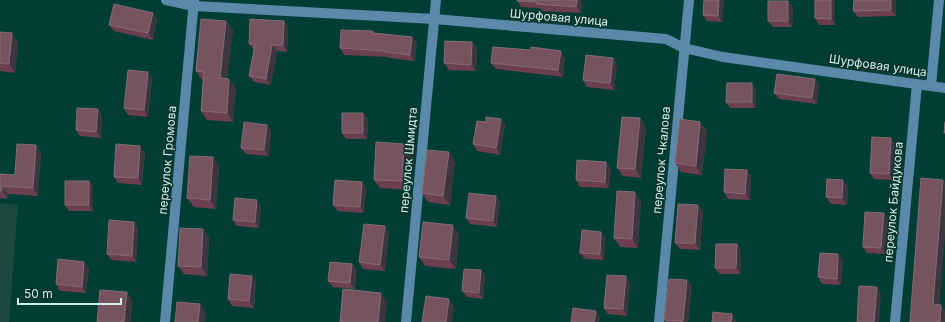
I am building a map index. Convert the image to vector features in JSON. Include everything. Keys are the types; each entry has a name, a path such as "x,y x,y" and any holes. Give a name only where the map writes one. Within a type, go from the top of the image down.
{"street":[{"name":"Шурфовая улица","path":"166,0 434,19 666,39 684,48 722,57 945,88"},
{"name":"переулок Шмидта","path":"406,322 436,0"},
{"name":"переулок Чкалова","path":"659,322 689,0"},
{"path":"931,86 939,0"},
{"name":"переулок Громова","path":"165,322 194,3"},
{"name":"переулок Байдукова","path":"896,322 917,84"}],"shaded area":[{"path":"0,203 18,205 9,322 0,322"}],"building":[{"path":"517,0 577,0 576,7 537,4 537,2"},
{"path":"704,0 719,0 718,16 703,15"},
{"path":"815,0 831,0 831,19 815,18"},
{"path":"854,0 891,0 891,10 853,11"},
{"path":"768,1 788,1 788,21 768,21"},
{"path":"114,4 153,13 148,33 109,25"},
{"path":"201,19 226,21 220,78 229,79 227,113 201,111 204,72 196,71"},
{"path":"250,19 284,21 283,45 272,45 266,79 249,76 255,44 249,44"},
{"path":"341,30 373,31 373,33 412,37 410,55 385,51 340,48"},
{"path":"0,32 12,33 9,64 0,63"},
{"path":"445,41 472,42 471,65 444,63"},
{"path":"493,47 531,50 531,47 561,51 558,70 491,63"},
{"path":"586,55 613,58 610,83 583,80"},
{"path":"128,70 148,72 144,110 124,108"},
{"path":"777,74 815,79 812,98 774,93"},
{"path":"727,83 752,83 752,102 726,102"},
{"path":"77,108 98,109 96,132 76,130"},
{"path":"342,113 363,113 363,133 342,133"},
{"path":"486,117 501,119 496,148 473,144 477,121 486,122"},
{"path":"622,117 640,118 635,169 617,168"},
{"path":"680,119 700,122 696,166 675,163"},
{"path":"244,122 267,125 264,150 241,148"},
{"path":"872,137 891,138 889,174 870,173"},
{"path":"376,142 404,144 402,181 374,180"},
{"path":"17,144 36,145 33,188 2,186 2,191 0,191 0,174 15,175"},
{"path":"116,144 140,146 138,178 114,177"},
{"path":"427,150 449,152 443,196 422,193"},
{"path":"190,156 213,157 210,200 187,198"},
{"path":"577,160 606,162 605,182 576,180"},
{"path":"725,169 747,170 745,194 724,192"},
{"path":"921,178 943,180 933,304 941,305 940,322 910,322"},
{"path":"827,179 843,180 842,198 826,197"},
{"path":"335,180 362,182 360,207 333,205"},
{"path":"65,181 89,181 89,205 65,205"},
{"path":"617,191 635,192 632,239 614,238"},
{"path":"469,193 496,196 493,221 466,218"},
{"path":"235,198 257,200 255,222 233,220"},
{"path":"678,204 698,205 695,243 675,243"},
{"path":"865,212 884,213 881,248 863,247"},
{"path":"109,220 134,222 132,256 107,254"},
{"path":"423,222 453,225 449,260 419,257"},
{"path":"364,224 385,226 380,265 359,262"},
{"path":"180,228 203,229 201,267 178,266"},
{"path":"582,230 601,232 600,254 580,253"},
{"path":"716,244 737,244 736,268 715,268"},
{"path":"820,253 838,254 837,279 818,277"},
{"path":"58,259 84,262 82,287 56,284"},
{"path":"330,262 352,264 350,283 328,281"},
{"path":"464,269 481,270 479,293 462,291"},
{"path":"230,274 252,276 249,301 228,299"},
{"path":"607,275 626,276 623,309 604,308"},
{"path":"669,279 687,280 683,321 664,320"},
{"path":"859,286 877,287 874,322 857,322"},
{"path":"343,289 381,293 378,322 340,322"},
{"path":"100,290 127,292 124,322 97,322"},
{"path":"426,296 449,299 446,322 422,322"},
{"path":"177,302 200,304 198,322 175,322"},
{"path":"573,308 596,311 594,322 571,322"},
{"path":"713,312 732,314 731,322 712,322"}]}
